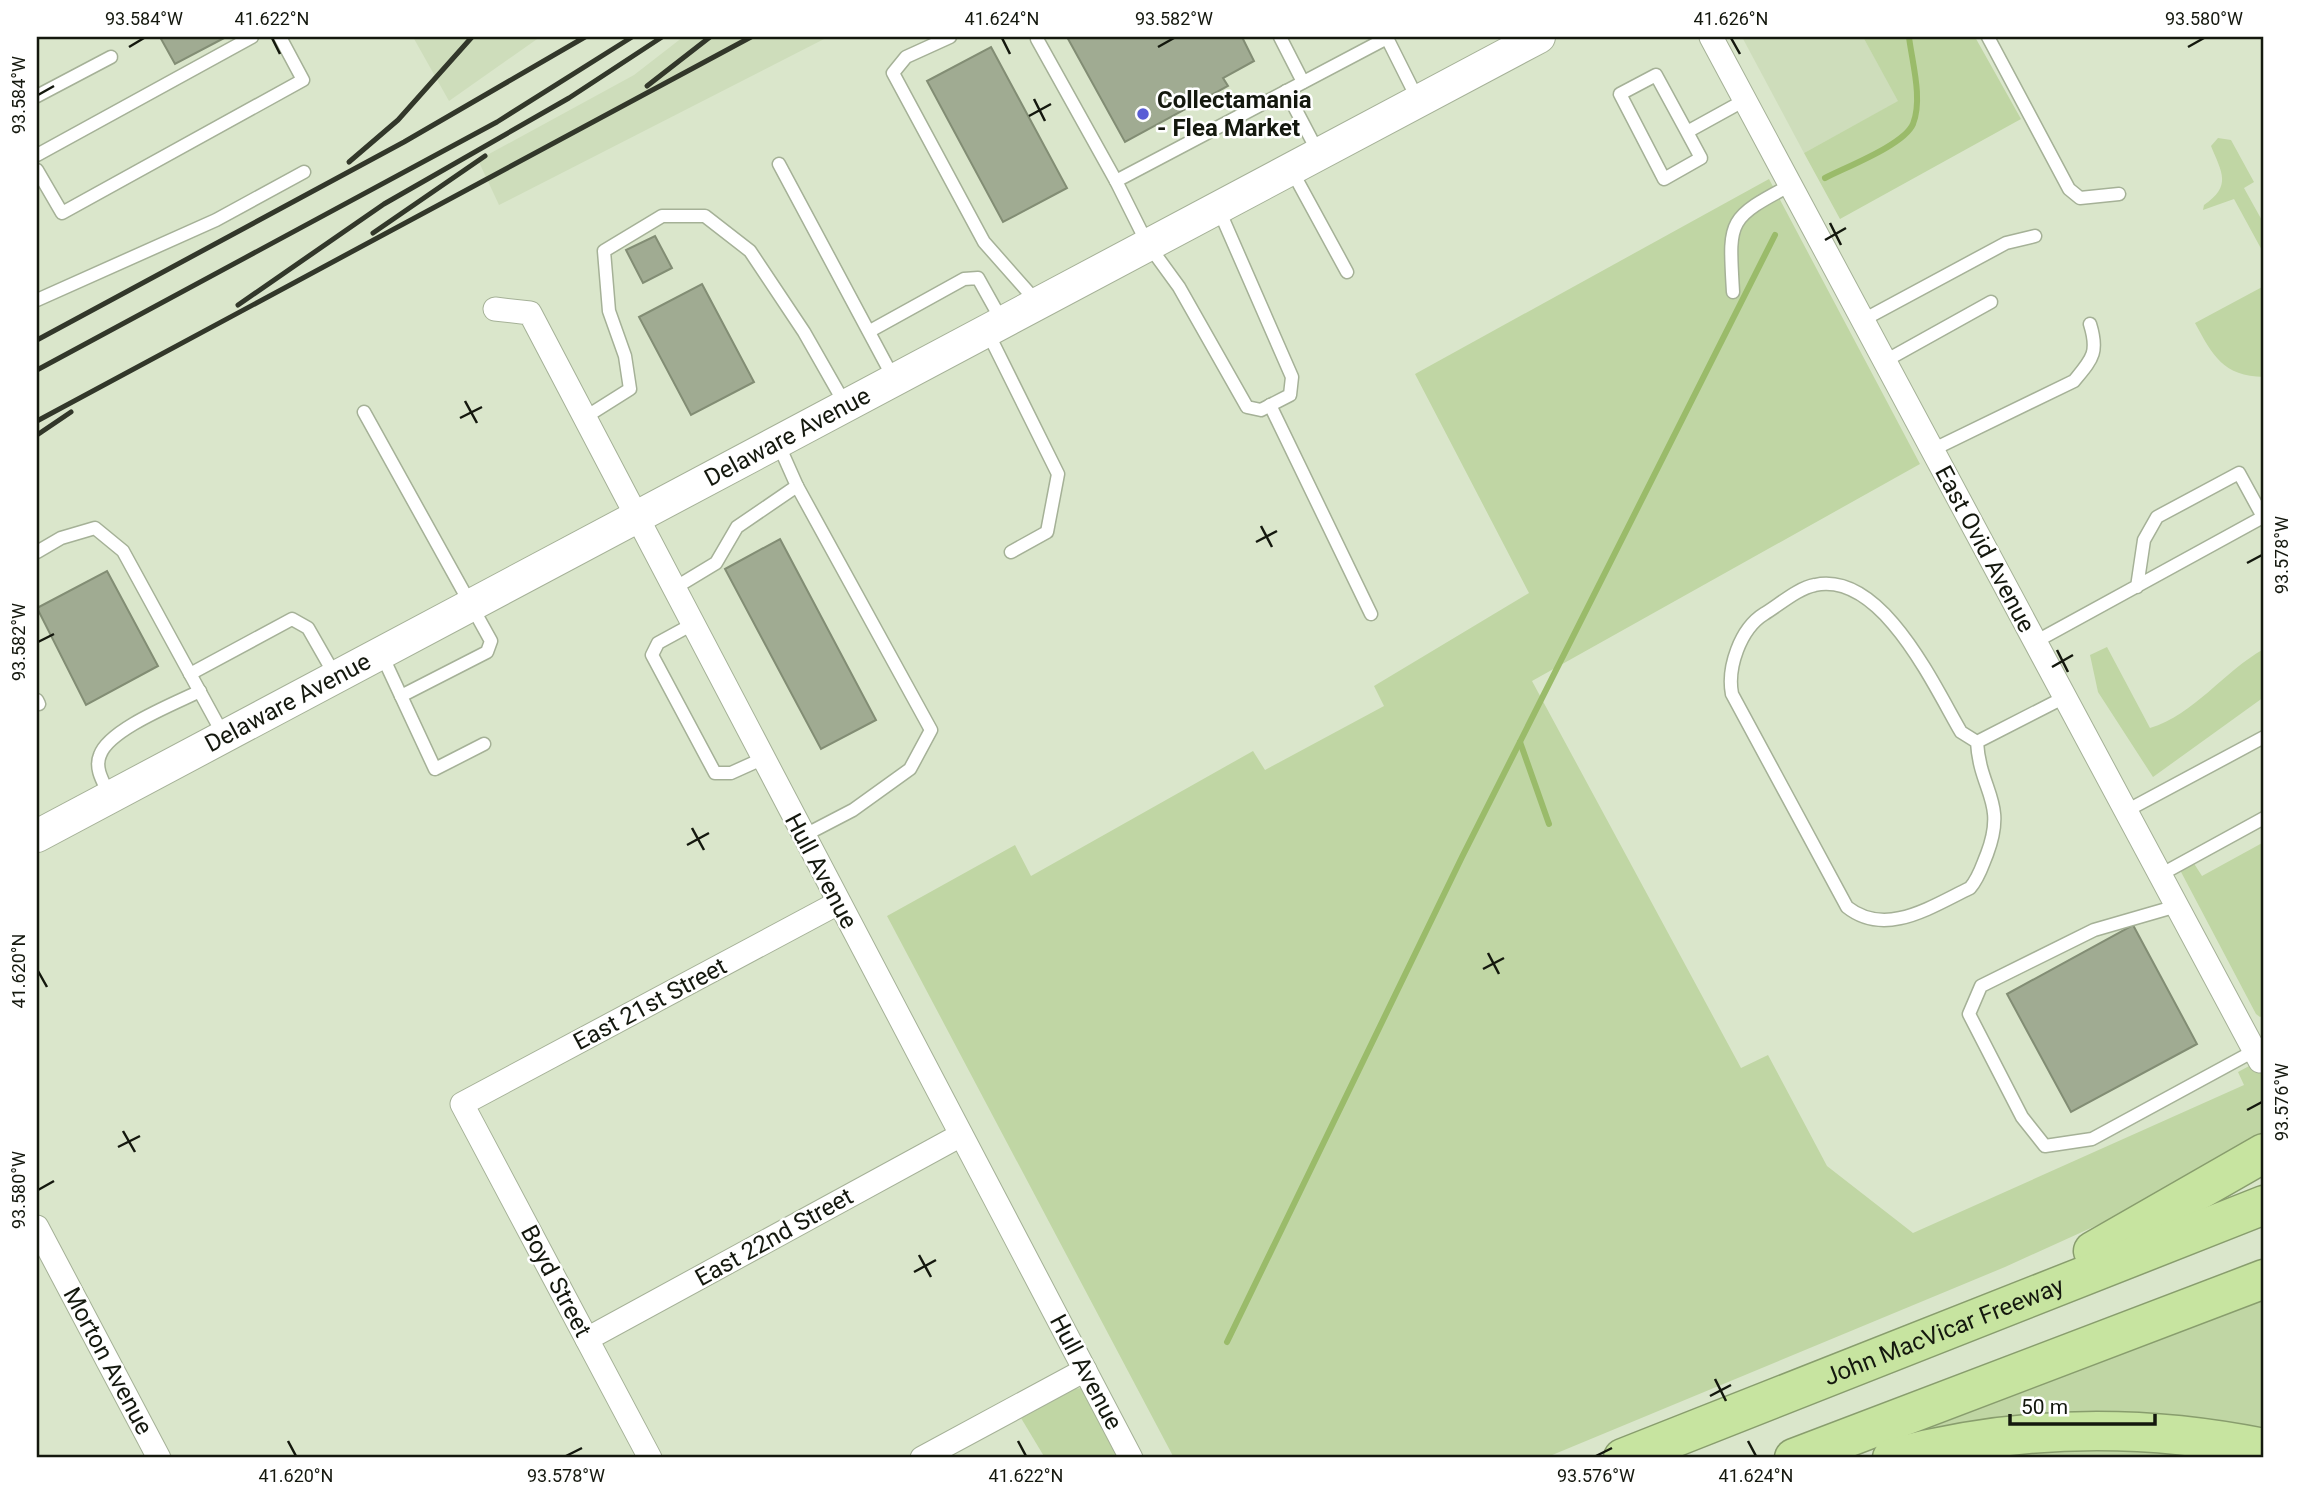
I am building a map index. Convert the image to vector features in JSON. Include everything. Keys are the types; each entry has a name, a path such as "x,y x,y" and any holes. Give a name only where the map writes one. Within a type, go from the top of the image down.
{"highway":[{"path":"1949,1329 2264,1153"},
{"name":"John MacVicar Freeway","path":"1623,1458 2264,1205"},
{"path":"1794,1458 2264,1279"},
{"path":"1892,1458 1976,1439 2033,1432 2110,1429 2187,1434 2264,1448"}],"main road":[{"name":"Delaware Avenue","path":"37,836 1147,243 1539,37"}],"street":[{"name":"East Ovid Avenue","path":"1711,37 2257,1056"},
{"name":"Hull Avenue","path":"495,309 530,313 691,625 1131,1458"},
{"name":"East 21st Street","path":"462,1104 838,903"},
{"name":"Boyd Street","path":"462,1104 650,1458"},
{"name":"East 22nd Street","path":"587,1339 961,1135"},
{"name":"Morton Avenue","path":"37,1227 159,1458"},
{"path":"922,1458 1085,1370"}],"lane":[{"path":"37,155 252,37"},
{"path":"37,170 62,213 303,80 280,37"},
{"path":"950,37 906,57 893,73 984,242 1037,302"},
{"path":"1280,37 1303,82"},
{"path":"1116,181 1387,37 1419,100"},
{"path":"1988,37 2069,189 2080,198 2119,194"},
{"path":"1037,39 1116,181 1147,243 1179,287 1247,407 1261,410 1290,395 1292,377 1217,206"},
{"path":"37,96 111,57"},
{"path":"1656,75 1686,132 1701,158 1664,179 1620,94 1656,75"},
{"path":"1286,91 1318,153"},
{"path":"1686,132 1745,100"},
{"path":"779,164 894,379"},
{"path":"1290,167 1347,272"},
{"path":"37,300 216,220 304,172"},
{"path":"1733,292 1730,241 1735,221 1749,207 1791,185"},
{"path":"584,418 630,389 625,356 610,311 604,251 662,216 705,216 750,251 804,331 845,404"},
{"path":"1863,320 2006,243 2035,236"},
{"path":"870,331 964,279 978,278 994,325 1058,474 1047,532 1011,552"},
{"path":"1885,361 1991,302"},
{"path":"1933,450 2074,381 2090,362 2096,344 2090,324"},
{"path":"1270,405 1371,614"},
{"path":"364,412 491,641 487,652 401,696"},
{"path":"777,441 797,486 931,730 910,769 853,810 803,836"},
{"path":"2035,642 2137,587 2263,517 2239,473 2157,517 2144,540 2137,587"},
{"path":"673,589 716,563 737,527 797,486"},
{"path":"37,552 61,538 95,528 123,551 225,736"},
{"path":"1825,583 1841,587 1883,610 1900,630 1961,732 1976,742 1978,761 1996,814 1995,831 1977,880 1970,888 1906,919 1874,919 1855,913 1846,907 1732,694 1730,680 1734,654 1759,617 1812,585 1825,583"},
{"path":"190,674 292,619 308,628 336,677"},
{"path":"691,625 658,643 652,655 715,773 732,773 762,758"},
{"path":"381,653 435,769 484,744"},
{"path":"110,797 98,768 100,754 107,743 130,726 200,691"},
{"path":"1976,742 2065,697"},
{"path":"2126,811 2264,737"},
{"path":"2160,876 2264,818"},
{"path":"2177,906 2094,930 1981,986 1969,1014 2022,1117 2045,1146 2092,1139 2257,1056"}],"shaded area":[{"path":"413,37 540,37 449,101"},
{"path":"683,37 828,37 499,205 478,160 634,75"},
{"path":"1742,37 1863,37 1899,101 1804,153"},
{"path":"1863,37 1975,37 2021,119 1840,219 1804,153 1898,101"},
{"path":"2218,138 2231,140 2254,182 2244,188 2264,224 2264,254 2234,199 2203,210 2204,205 2213,198 2221,185 2221,172 2211,146"},
{"path":"1769,179 1920,464 1532,681 1741,1068 1768,1055 1827,1166 1913,1233 2244,1085 2238,1072 2264,1058 2264,1137 2135,1208 2005,1267 1545,1458 1174,1458 887,916 1015,845 1031,876 1253,751 1265,770 1384,706 1374,686 1529,593 1415,374"},
{"path":"2264,286 2264,377 2250,376 2238,373 2221,362 2195,323"},
{"path":"2107,647 2150,728 2181,713 2264,649 2264,697 2153,777 2098,692 2090,655"},
{"path":"2264,842 2264,1015 2260,1017 2180,870 2193,862 2202,876"},
{"path":"2264,1295 2264,1433 1920,1432"},
{"path":"1081,1388 1088,1393 1122,1458 1045,1458 1021,1418 1073,1389"},
{"path":"2016,1443 2250,1458 1944,1458"}],"building":[{"path":"160,37 226,37 175,64"},
{"name":"Collectamania - Flea Market","path":"1067,37 1242,37 1254,61 1223,78 1228,86 1125,142"},
{"path":"991,47 1067,188 1003,222 927,81"},
{"path":"655,236 672,268 643,283 626,250"},
{"path":"702,284 754,382 691,415 639,317"},
{"path":"780,539 876,720 821,749 725,569"},
{"path":"107,571 158,666 86,705 37,608"},
{"path":"2133,925 2197,1044 2071,1112 2007,994"}],"waterway":[{"path":"1825,178 1887,147 1913,124 1917,92 1909,37"},
{"path":"1227,1342 1462,857 1775,235"},
{"path":"1520,742 1549,824"}],"railway":[{"path":"349,162 398,120 472,37"},
{"path":"37,340 404,142 585,37"},
{"path":"37,370 497,122 632,37"},
{"path":"238,305 384,204 569,98 662,37"},
{"path":"647,86 710,37"},
{"path":"37,421 751,37"},
{"path":"373,233 485,156"},
{"path":"37,435 71,412"}],"place":[{"name":"Collectamania - Flea Market","path":"1143,114"}]}
